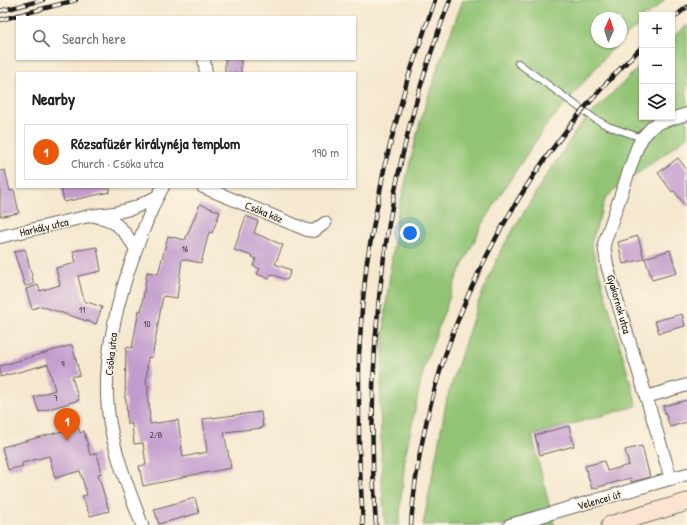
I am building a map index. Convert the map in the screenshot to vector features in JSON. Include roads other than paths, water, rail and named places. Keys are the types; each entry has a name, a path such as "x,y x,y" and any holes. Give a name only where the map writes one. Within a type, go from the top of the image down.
{"main road":[{"path":"610,525 687,502"}],"street":[{"path":"204,60 206,72"},
{"path":"645,135 653,126 661,122 687,114"},
{"name":"Gyakornok utca","path":"645,135 633,160 604,244 612,284 671,479"},
{"name":"Csóka köz","path":"205,188 307,230 314,231 325,223"},
{"name":"Harkály utca","path":"0,237 89,216 114,213 134,208 160,191"},
{"name":"Csóka utca","path":"142,525 116,447 110,423 107,394 110,342 116,317 136,249 160,191"},
{"name":"Harkály utca","path":"89,216 105,218 115,223 127,235 136,249"},
{"path":"646,397 687,384"},
{"name":"Velencei út","path":"510,525 687,474"}],"lane":[{"path":"518,63 595,119 608,126 645,135"}],"railway":[{"path":"0,11 43,0"},
{"path":"0,20 76,0"},
{"path":"363,525 359,451 359,355 367,261 385,164 407,81 435,0"},
{"path":"376,525 373,458 373,391 377,325 384,258 395,193 409,127 428,63 450,0"},
{"path":"675,17 687,7"},
{"path":"411,525 419,457 434,391 455,327 482,265 515,205 552,149 595,96 641,48"}],"place":[{"name":"Rózsafüzér királynéja templom","path":"67,441"}]}
